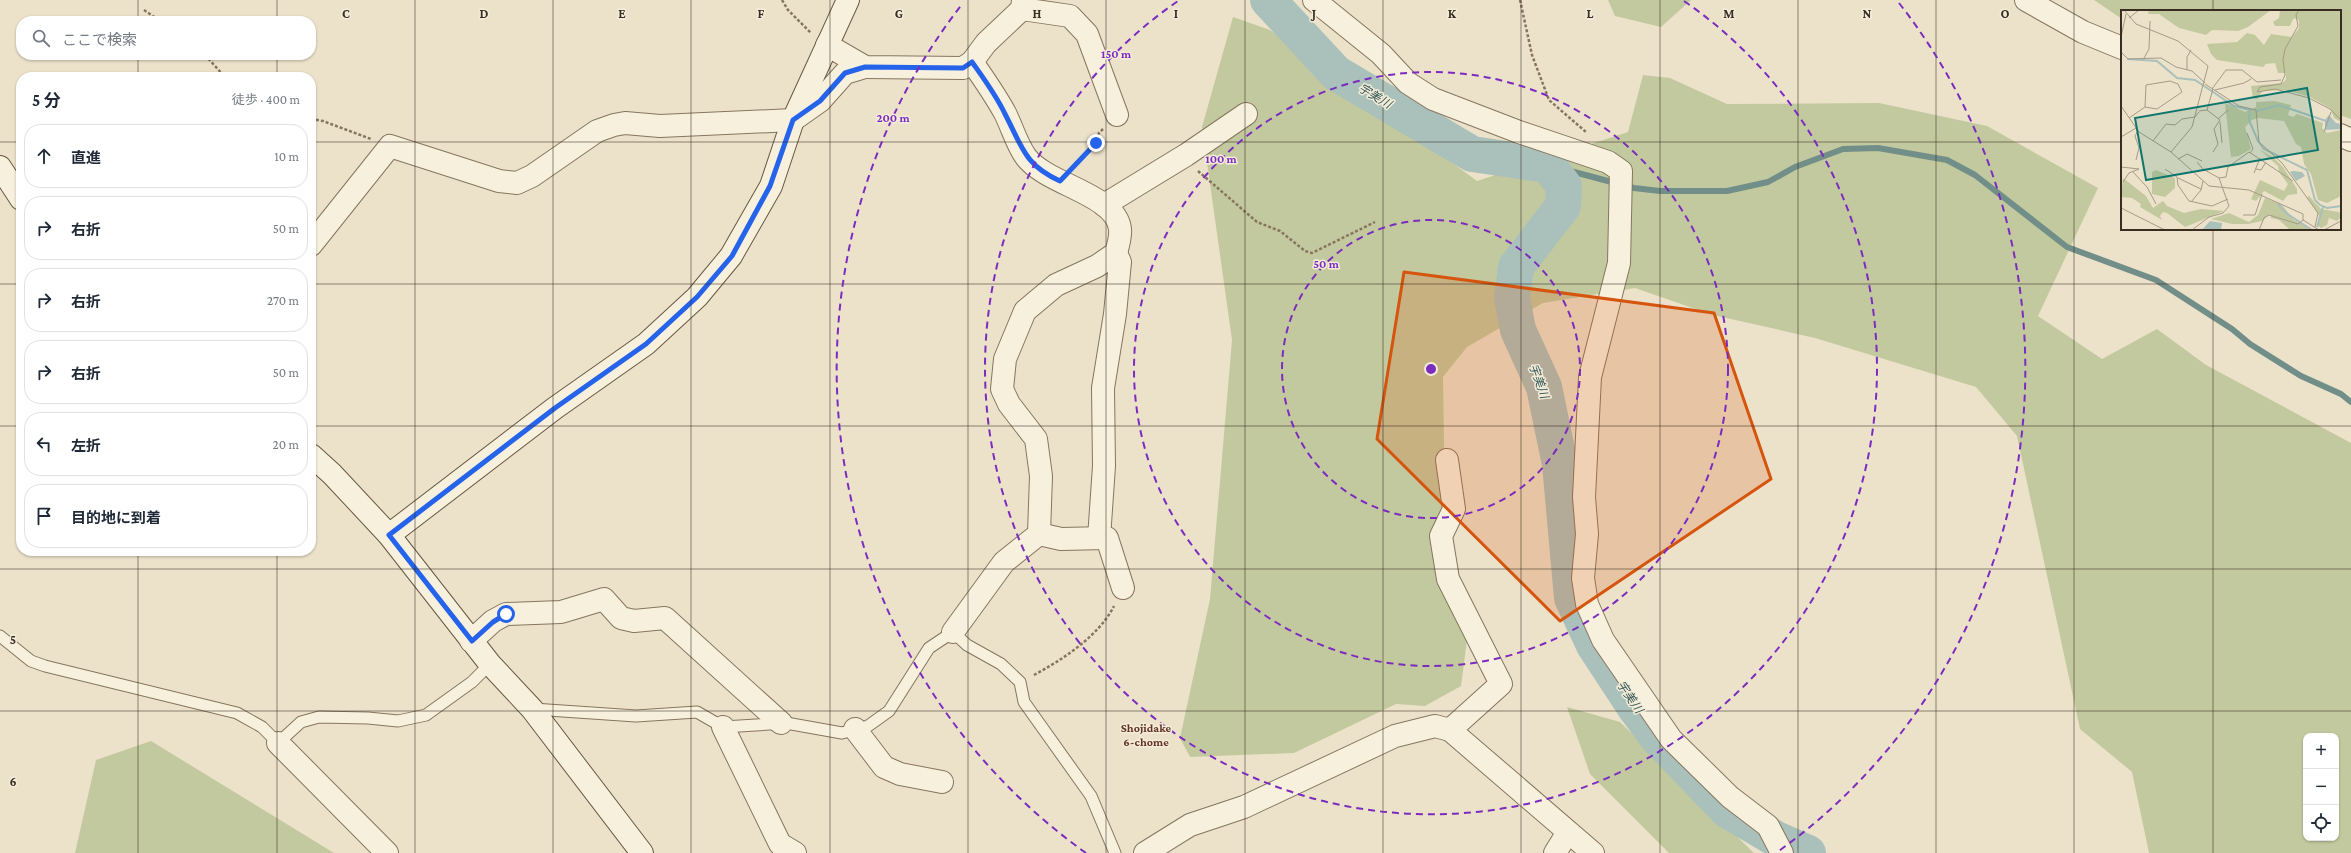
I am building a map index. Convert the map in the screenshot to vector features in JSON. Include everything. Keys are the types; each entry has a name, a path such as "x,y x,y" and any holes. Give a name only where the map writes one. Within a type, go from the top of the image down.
{"street":[{"path":"389,535 555,408 646,344 697,297 732,256 770,186 793,120 848,0"},
{"path":"1314,0 1381,54 1408,83 1433,99 1518,132 1608,162 1620,171 1620,263 1590,376 1584,497 1587,534 1583,578 1587,604 1602,640 1671,739 1730,797 1768,826 1782,853"},
{"path":"2026,0 2083,32 2121,48"},
{"path":"316,238 390,146 499,181 517,183 532,176 597,132 614,125 625,123 660,126 793,120 820,101 845,73 865,67 963,68 972,62 986,43 1023,4 1070,16 1088,34 1118,115"},
{"path":"827,45 865,67"},
{"path":"972,62 992,90 1026,157 1044,174 1091,195 1104,205 1114,216 1120,229 1116,253 1120,262 1116,314 1103,388 1104,466 1100,538"},
{"path":"1104,205 1182,158 1246,114"},
{"path":"2341,136 2351,140"},
{"path":"2,175 16,193"},
{"path":"953,632 1004,562 1039,534 1041,476 1036,439 1009,404 1002,389 1005,359 1025,311 1056,285 1097,266 1116,253"},
{"path":"316,460 332,474 389,535 490,664 532,709 642,853"},
{"path":"1448,460 1454,509 1441,536 1448,579 1500,684 1450,730"},
{"path":"1039,534 1061,539 1107,538 1123,588"},
{"path":"472,641 493,622 506,614 562,612 604,599 621,618 634,621 665,618 781,723"},
{"path":"1145,853 1190,825 1244,807 1395,736 1435,726 1450,730 1593,853"},
{"path":"723,727 781,850"},
{"path":"855,729 884,767 900,774 942,782"},
{"path":"278,743 387,853"},
{"path":"1555,853 1568,832"}],"lane":[{"path":"532,709 636,716 697,712 723,727 781,723 842,733 868,726 889,711 930,648 953,632 968,645 1001,664 1020,682 1024,702 1091,796 1115,853"},
{"path":"0,636 31,661 45,666 237,713 262,727 278,743 300,722 319,717 368,718 398,721 426,715 472,682 490,664"}],"path":[{"path":"782,0 788,10 810,32 827,45"},
{"path":"1520,0 1532,55 1549,100 1587,133"},
{"path":"144,10 153,16"},
{"path":"210,60 220,72"},
{"path":"1060,181 1096,143 1099,133 1118,115"},
{"path":"316,120 323,121 390,146"},
{"path":"1182,158 1257,222 1280,231 1305,251 1312,253 1374,222"},
{"path":"1020,682 1059,661 1087,639 1112,609 1123,588"}],"highlighted area":[{"path":"1404,272 1714,313 1771,479 1560,621 1377,439"}],"green space":[{"path":"1608,0 1691,0 1661,27 1615,16"},
{"path":"2094,0 2351,0 2351,119 2341,115 2341,10 2121,10 2121,18"},
{"path":"1233,17 1270,30 1477,181 1628,132 1643,75 1670,78 1727,104 1879,103 1987,126 2098,188 2038,316 2102,359 2157,329 2206,365 2351,443 2351,853 2149,853 2132,772 2080,729 2017,436 1976,387 1815,338 1713,315 1635,288 1543,303 1467,347 1443,377 1446,567 1467,640 1461,686 1425,706 1396,704 1294,753 1190,757 1180,738 1210,599 1232,340 1202,127"},
{"path":"1567,707 1620,722 1754,853 1669,853 1590,774"},
{"path":"151,741 334,853 75,853 96,760"}],"waterway":[{"name":"宇美川","path":"1268,0 1336,73 1472,154 1548,165 1564,186 1563,206 1516,267 1512,298 1518,330 1544,387 1560,464 1572,598 1594,645 1636,709 1657,737 1727,810 1776,839 1808,853"},
{"path":"1548,165 1634,188 1660,191 1727,191 1768,182 1795,167 1843,149 1878,148 1947,160 1975,175 2067,247 2156,280 2232,329 2250,344 2301,376 2341,394 2351,402"}],"district":[{"name":"Shojidake 6-chome","path":"1146,735"}],"route":[{"path":"506,614 493,622 472,641 389,535 555,408 646,344 697,297 732,256 770,186 793,120 820,101 845,73 865,67 963,68 972,62 992,90 1026,157 1044,174 1060,181 1096,143"}]}
